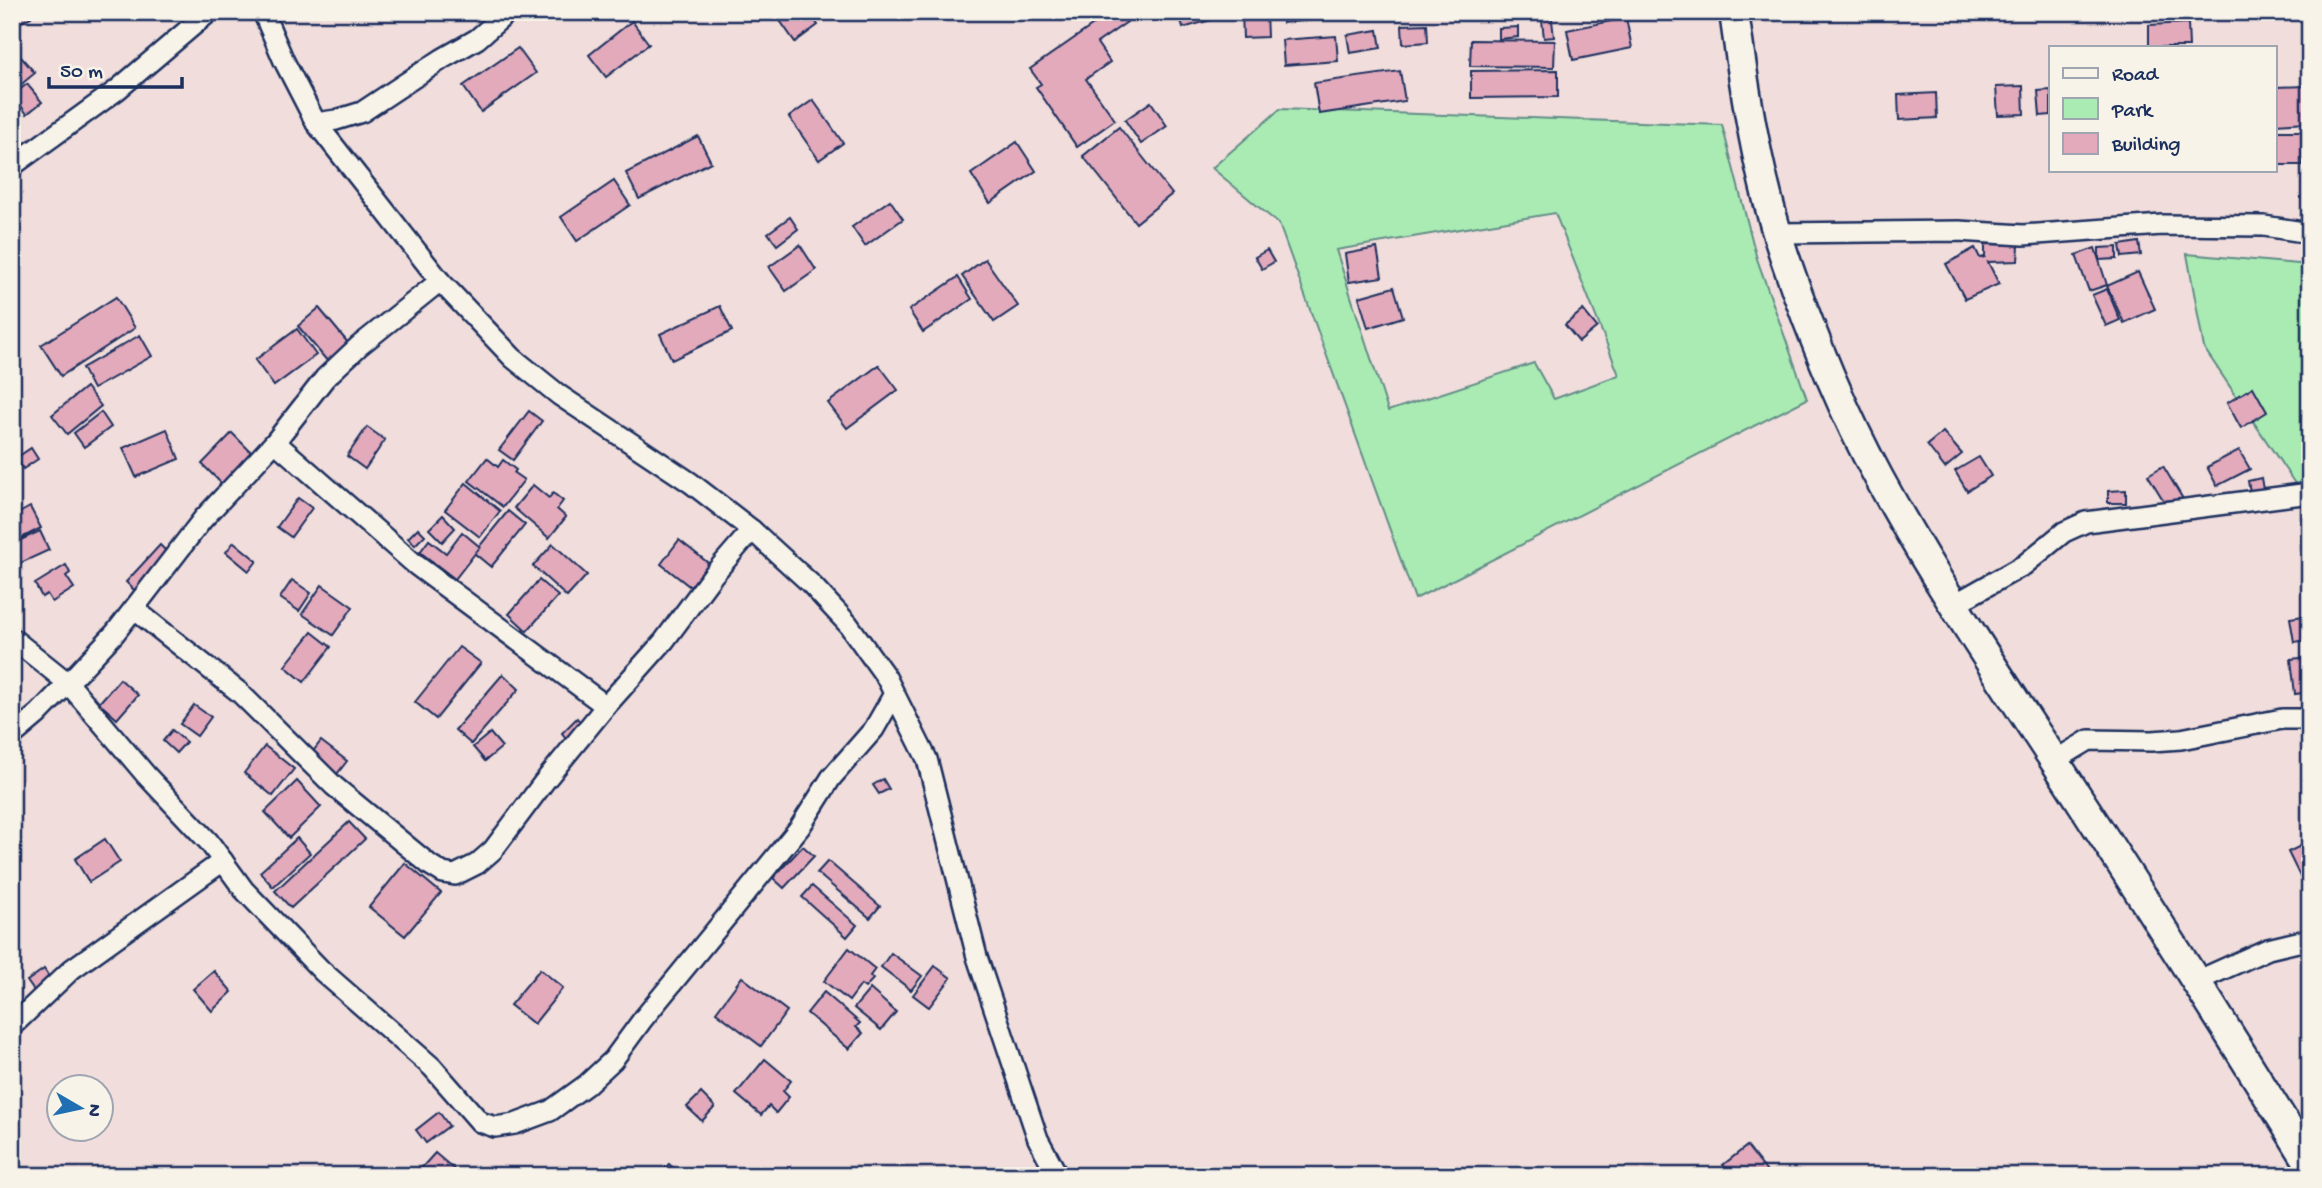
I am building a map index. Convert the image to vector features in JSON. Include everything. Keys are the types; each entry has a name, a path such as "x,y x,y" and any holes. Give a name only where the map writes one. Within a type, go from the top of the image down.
{"main road":[{"path":"1734,12 1742,71 1762,173 1784,255 1836,387 1877,474 1953,605 2197,981 2310,1164"}],"street":[{"path":"12,166 117,90 209,12"},
{"path":"263,12 284,61 316,123 440,281 513,358 540,380 691,483 752,530 810,583 848,624 886,677 927,759 977,957 1038,1139 1058,1176"},
{"path":"316,123 336,121 362,112 477,39 508,12"},
{"path":"1779,233 1958,231 2024,235 2162,225 2264,226 2310,233"},
{"path":"12,736 38,715 115,633 203,519 275,442 326,378 359,346 440,281"},
{"path":"275,442 416,565 606,706"},
{"path":"1953,605 2024,565 2064,532 2085,522 2310,493"},
{"path":"134,609 239,692 334,786 430,865 443,873 455,875 477,864 493,850 544,782 664,640 713,575 752,530"},
{"path":"12,638 68,683 146,775 209,842 244,890 321,971 432,1066 480,1122 495,1127 515,1124 550,1111 586,1085 613,1060 643,1019 800,827 831,778 874,729 894,694"},
{"path":"2054,761 2089,740 2182,739 2282,719 2310,719"},
{"path":"12,1026 72,969 223,861"},
{"path":"2197,981 2268,949 2310,939"}],"green space":[{"path":"1280,109 1722,125 1757,259 1807,399 1415,599 1279,224 1212,168","holes":["1555,213 1619,375 1554,399 1534,363 1388,411 1336,250"]},
{"path":"2187,254 2310,265 2310,506 2204,348"}],"building":[{"path":"12,12 29,12 31,17 15,25"},
{"path":"774,12 809,12 818,25 795,42"},
{"path":"1112,12 1120,12 1127,22 1097,43 1110,62 1086,79 1115,120 1077,147 1036,87 1041,84 1030,69"},
{"path":"1179,12 1212,12 1214,19 1183,28"},
{"path":"1242,12 1266,12 1267,37 1243,38"},
{"path":"1282,12 1319,12 1320,19 1283,23"},
{"path":"1541,12 1551,12 1554,37 1544,38"},
{"path":"1626,18 1632,48 1573,60 1567,30"},
{"path":"632,21 649,44 606,77 589,55"},
{"path":"2188,23 2189,46 2149,46 2149,25"},
{"path":"1427,24 1428,42 1403,44 1402,25"},
{"path":"1518,27 1518,37 1499,39 1499,28"},
{"path":"1378,30 1381,48 1350,53 1347,35"},
{"path":"1336,36 1338,61 1284,65 1282,40"},
{"path":"1471,40 1555,41 1554,67 1470,66"},
{"path":"518,48 536,73 481,112 463,86"},
{"path":"12,49 35,73 12,92"},
{"path":"1558,70 1558,97 1471,98 1471,71"},
{"path":"1400,71 1405,101 1319,114 1314,83"},
{"path":"27,84 42,102 27,114 13,95"},
{"path":"2023,86 2024,114 1998,115 1996,87"},
{"path":"2307,86 2308,122 2276,124 2276,87"},
{"path":"2049,90 2049,115 2040,116 2038,91"},
{"path":"1936,93 1937,118 1899,120 1898,95"},
{"path":"813,100 843,143 819,160 789,117"},
{"path":"1151,102 1167,126 1141,144 1125,120"},
{"path":"1119,127 1172,194 1136,223 1083,156"},
{"path":"2276,131 2303,131 2303,165 2276,165"},
{"path":"698,136 711,162 639,199 626,173"},
{"path":"1017,142 1036,171 990,203 971,174"},
{"path":"614,181 630,205 577,241 561,217"},
{"path":"890,200 903,219 865,246 852,227"},
{"path":"790,217 798,229 777,245 768,233"},
{"path":"2139,242 2141,255 2122,257 2120,245"},
{"path":"1985,244 2019,245 2018,261 1988,262 1999,284 1965,299 1946,264 1975,248 1980,258 1985,257"},
{"path":"800,245 816,270 786,291 769,267"},
{"path":"2117,247 2117,259 2099,260 2099,248"},
{"path":"1377,248 1382,277 1349,282 1345,254"},
{"path":"2095,248 2107,285 2089,291 2076,255"},
{"path":"1267,250 1274,262 1262,269 1255,257"},
{"path":"985,259 1018,306 994,322 962,276"},
{"path":"2138,272 2155,309 2124,323 2107,286"},
{"path":"958,277 972,299 923,332 909,310"},
{"path":"1394,287 1403,317 1368,328 1359,297"},
{"path":"2107,289 2120,320 2106,326 2092,295"},
{"path":"116,297 135,328 61,376 41,345"},
{"path":"720,306 732,331 672,360 660,334"},
{"path":"319,308 349,344 328,362 298,326"},
{"path":"1583,310 1597,327 1579,342 1565,325"},
{"path":"297,329 316,355 274,386 255,360"},
{"path":"140,335 152,356 93,389 82,368"},
{"path":"879,365 898,390 847,428 828,403"},
{"path":"86,387 101,406 67,434 52,415"},
{"path":"2253,387 2267,412 2241,428 2227,403"},
{"path":"529,411 542,421 513,460 499,450"},
{"path":"101,412 111,427 84,447 74,433"},
{"path":"367,427 385,440 365,469 347,456"},
{"path":"167,429 179,459 136,477 123,448"},
{"path":"1943,432 1962,454 1945,468 1927,445"},
{"path":"232,433 254,455 224,486 202,464"},
{"path":"31,448 38,459 23,469 16,458"},
{"path":"2239,450 2250,469 2217,486 2207,467"},
{"path":"1979,457 1991,476 1967,491 1955,471"},
{"path":"487,458 498,467 503,460 524,480 503,507 469,481"},
{"path":"2163,466 2183,499 2168,508 2148,475"},
{"path":"2261,478 2263,489 2250,492 2248,481"},
{"path":"466,483 500,511 480,537 445,510"},
{"path":"533,485 549,498 553,493 563,501 557,509 566,517 549,538 514,508"},
{"path":"2126,490 2126,503 2108,503 2108,491"},
{"path":"298,498 312,508 291,537 277,527"},
{"path":"30,507 41,528 12,543 12,517"},
{"path":"508,511 525,525 491,567 474,553"},
{"path":"443,515 455,528 442,542 429,529"},
{"path":"418,528 425,535 415,545 408,538"},
{"path":"40,531 49,550 12,567 12,544"},
{"path":"462,532 480,547 455,579 420,552 429,540 446,553"},
{"path":"679,540 712,566 693,589 661,564"},
{"path":"234,542 257,561 249,571 226,552"},
{"path":"553,544 587,575 567,597 533,566"},
{"path":"160,545 170,555 136,592 126,582"},
{"path":"66,565 70,573 66,576 74,588 52,602 47,594 42,597 35,584"},
{"path":"292,580 311,593 299,611 280,598"},
{"path":"539,580 558,596 527,631 509,614"},
{"path":"322,585 353,607 333,635 302,614"},
{"path":"2310,615 2310,640 2294,642 2290,618"},
{"path":"312,632 331,647 304,682 285,666"},
{"path":"459,647 481,663 436,719 415,702"},
{"path":"2310,657 2310,692 2295,694 2291,659"},
{"path":"503,674 519,689 471,744 455,730"},
{"path":"120,679 138,695 117,719 99,703"},
{"path":"194,705 211,717 197,736 180,724"},
{"path":"577,718 585,728 570,743 562,733"},
{"path":"172,730 186,742 176,753 163,741"},
{"path":"490,733 502,747 485,761 473,747"},
{"path":"321,741 347,761 337,774 311,754"},
{"path":"265,746 294,769 273,796 244,773"},
{"path":"883,779 889,789 879,794 873,785"},
{"path":"297,781 321,807 289,838 265,812"},
{"path":"349,822 365,839 291,908 275,891"},
{"path":"297,838 310,853 273,887 260,872"},
{"path":"105,839 120,862 89,882 75,859"},
{"path":"2307,843 2310,848 2308,893 2288,852"},
{"path":"803,846 814,856 784,888 773,878"},
{"path":"828,861 880,906 870,918 817,873"},
{"path":"405,863 441,893 405,936 369,907"},
{"path":"812,886 857,925 847,937 802,897"},
{"path":"849,948 875,969 870,976 873,979 865,988 861,985 849,1001 824,981"},
{"path":"891,953 922,976 911,990 881,967"},
{"path":"935,966 951,978 929,1007 913,995"},
{"path":"44,969 53,983 36,994 27,981"},
{"path":"540,969 563,988 534,1024 510,1005"},
{"path":"214,971 232,992 212,1011 193,989"},
{"path":"742,977 787,1011 761,1046 716,1012"},
{"path":"870,989 896,1012 881,1030 854,1008"},
{"path":"824,992 860,1023 856,1027 863,1033 849,1049 807,1013"},
{"path":"765,1059 791,1081 783,1091 789,1097 776,1113 769,1106 761,1115 736,1094"},
{"path":"701,1093 715,1107 702,1121 687,1107"},
{"path":"439,1112 449,1126 426,1143 416,1130"},
{"path":"1747,1146 1770,1176 1732,1176 1723,1165"},
{"path":"435,1153 454,1169 448,1176 418,1176 416,1174"},
{"path":"669,1164 682,1176 663,1176 660,1173"}]}
